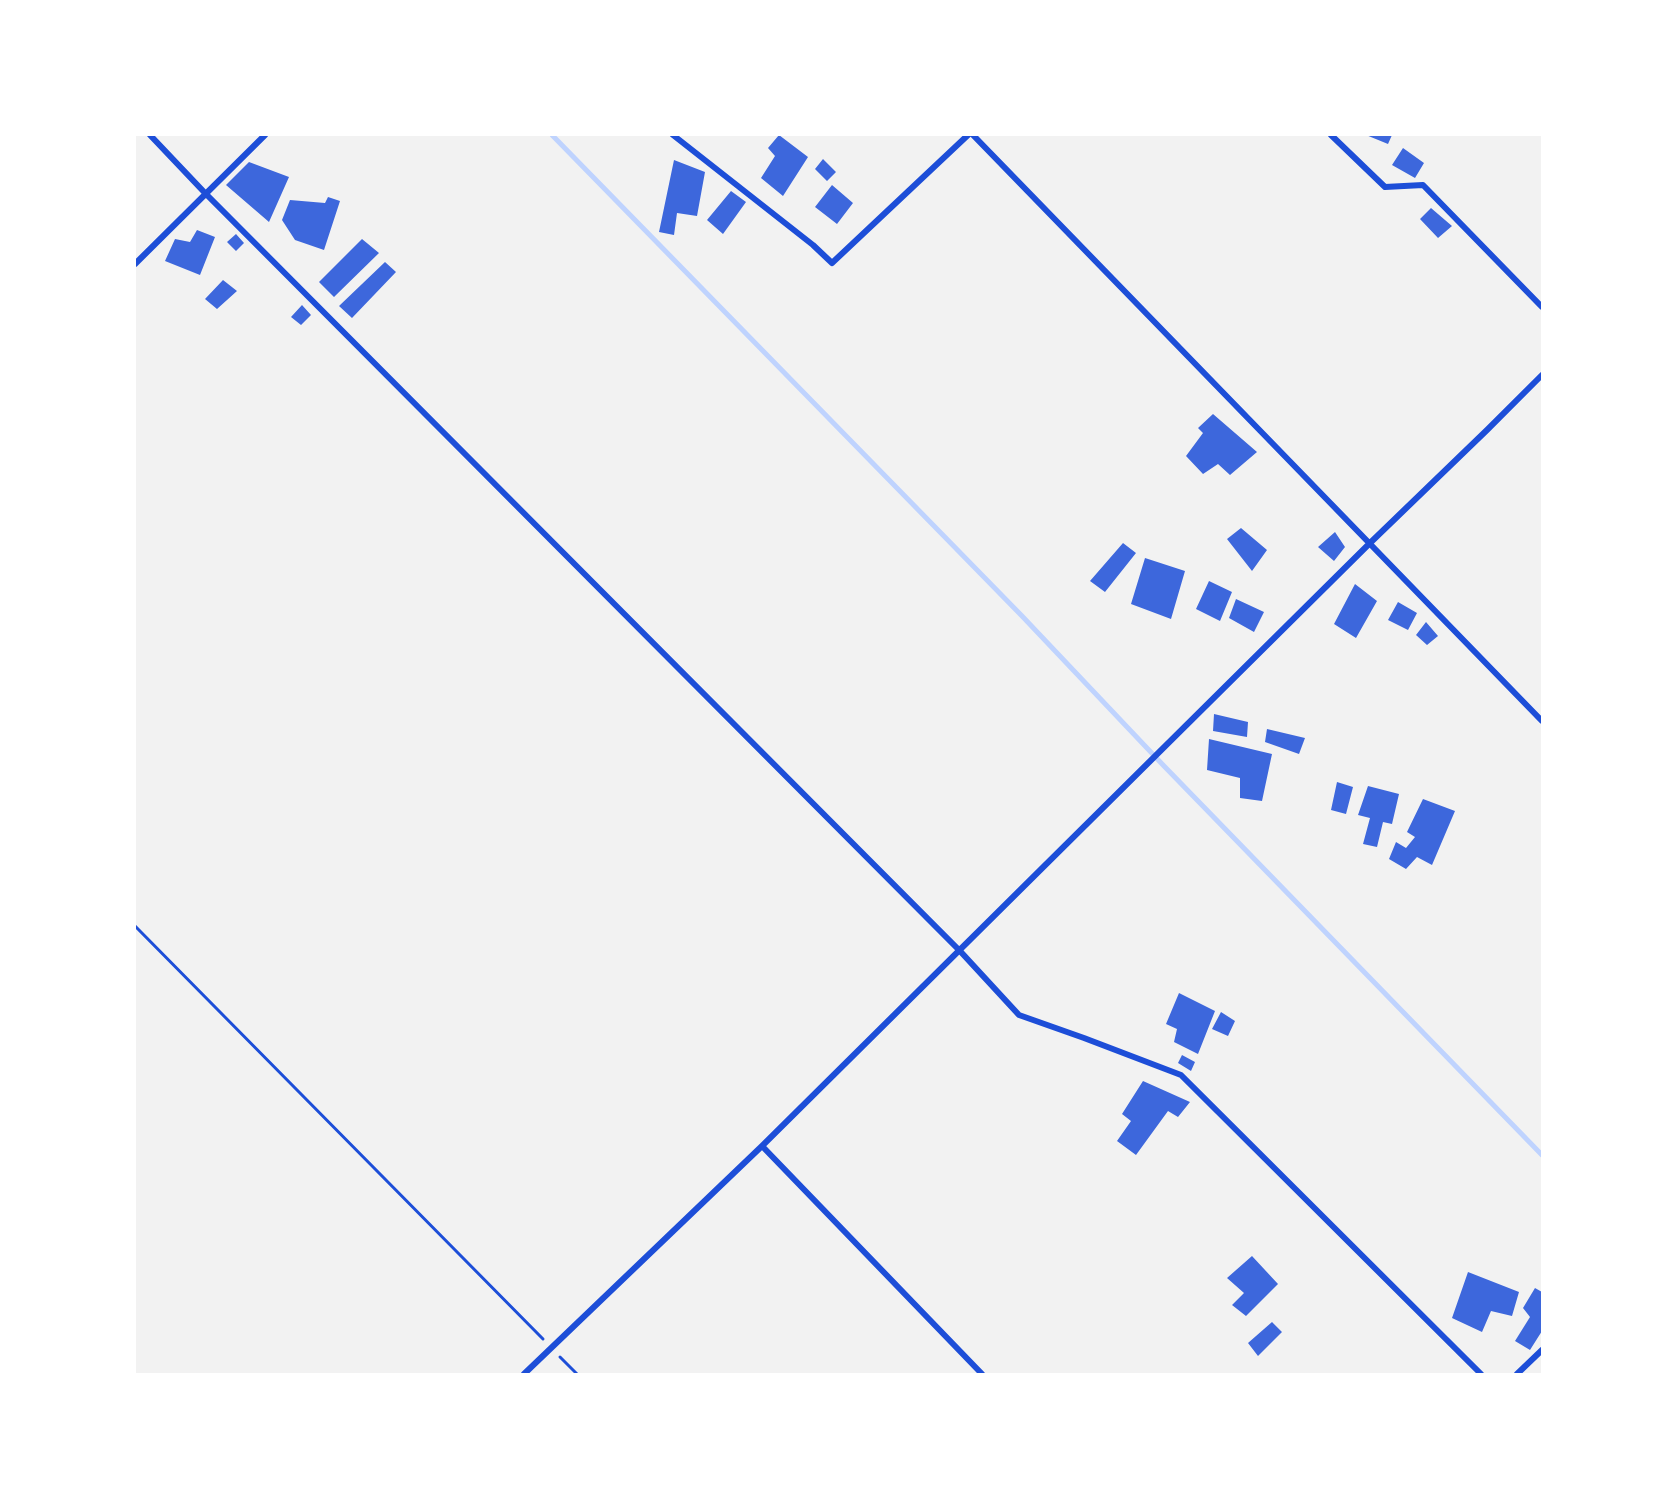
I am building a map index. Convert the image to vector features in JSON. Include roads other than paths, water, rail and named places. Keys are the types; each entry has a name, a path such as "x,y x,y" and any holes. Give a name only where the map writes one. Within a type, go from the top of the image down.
{"street":[{"path":"150,135 960,951 1019,1016 1181,1075 1481,1374"},
{"path":"135,264 265,135"},
{"path":"673,135 813,245 832,263 968,135"},
{"path":"973,135 1542,721"},
{"path":"1331,135 1384,187 1423,185 1542,307"},
{"path":"524,1374 762,1146 1542,375"},
{"path":"762,1146 982,1374"},
{"path":"1517,1374 1542,1350"}],"waterway":[{"path":"552,135 1022,616 1164,766 1542,1155"}]}
